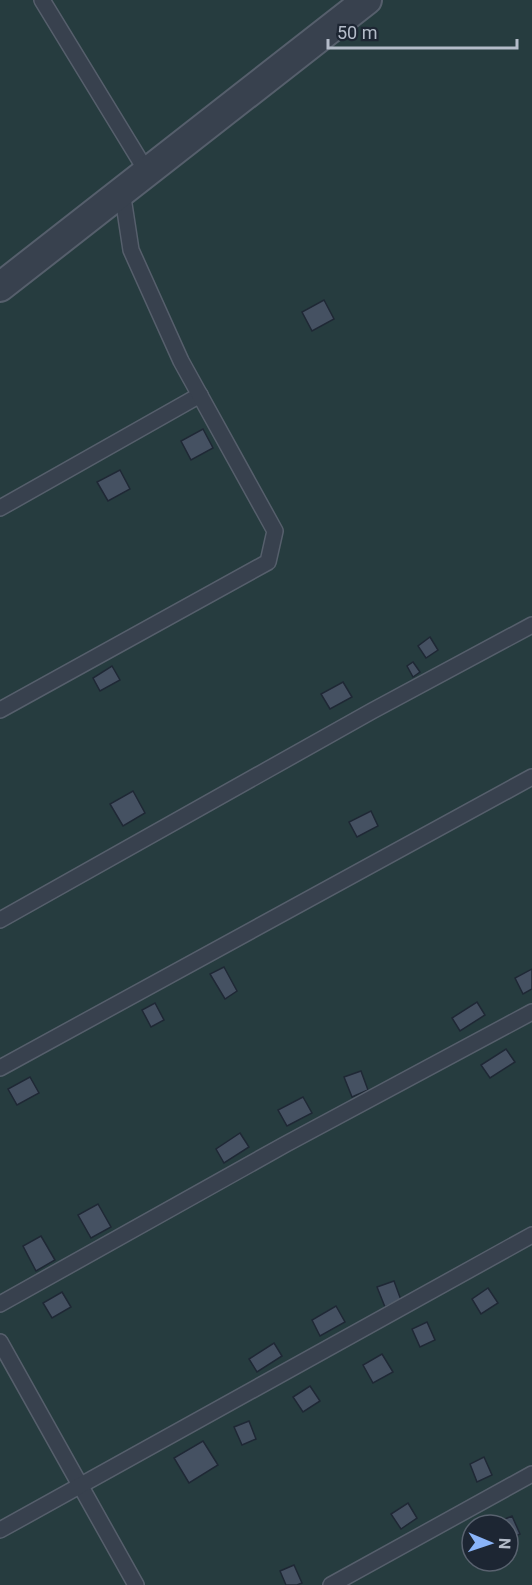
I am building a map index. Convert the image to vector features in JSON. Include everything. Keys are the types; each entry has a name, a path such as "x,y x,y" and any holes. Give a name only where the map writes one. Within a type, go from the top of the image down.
{"street":[{"path":"0,287 367,0"}],"lane":[{"path":"42,0 147,172"},
{"path":"0,710 268,562 274,531 181,361 131,250 122,191"},
{"path":"0,508 200,395"},
{"path":"0,920 372,711 532,625"},
{"path":"0,1068 532,777"},
{"path":"0,1304 286,1144 532,1012"},
{"path":"0,1530 532,1235"},
{"path":"0,1342 136,1585"},
{"path":"331,1585 532,1474"}],"green space":[{"path":"0,0 532,0 532,1585 0,1585"}],"building":[{"path":"324,300 334,319 312,331 302,312"},
{"path":"203,429 213,448 191,460 181,441"},
{"path":"120,470 130,489 108,501 97,482"},
{"path":"430,637 438,650 426,658 418,646"},
{"path":"413,662 420,672 413,677 407,666"},
{"path":"112,666 120,680 100,691 93,678"},
{"path":"343,682 352,697 330,709 321,694"},
{"path":"133,791 145,813 123,826 110,804"},
{"path":"371,811 378,826 357,837 349,822"},
{"path":"224,967 237,991 225,999 210,974"},
{"path":"532,969 532,989 523,994 515,978"},
{"path":"477,1002 485,1015 460,1031 452,1018"},
{"path":"155,1003 164,1020 151,1027 142,1010"},
{"path":"506,1049 515,1062 490,1078 481,1065"},
{"path":"361,1071 368,1090 352,1097 344,1077"},
{"path":"30,1077 39,1093 17,1105 8,1089"},
{"path":"303,1097 312,1113 287,1126 278,1110"},
{"path":"240,1133 249,1147 224,1163 216,1149"},
{"path":"98,1204 111,1227 91,1238 78,1215"},
{"path":"41,1236 55,1260 36,1271 23,1246"},
{"path":"394,1281 401,1300 385,1307 377,1287"},
{"path":"488,1288 498,1303 481,1314 472,1299"},
{"path":"62,1292 71,1307 52,1318 43,1303"},
{"path":"336,1306 345,1322 320,1336 312,1320"},
{"path":"427,1322 435,1340 420,1347 412,1329"},
{"path":"274,1343 282,1356 257,1372 249,1359"},
{"path":"382,1354 393,1372 373,1383 363,1365"},
{"path":"310,1386 320,1401 303,1412 293,1397"},
{"path":"249,1421 256,1439 242,1445 234,1427"},
{"path":"203,1441 218,1465 189,1483 174,1458"},
{"path":"484,1457 492,1475 477,1482 470,1464"},
{"path":"408,1503 417,1518 401,1529 391,1514"},
{"path":"294,1565 302,1583 286,1585 280,1571"}]}
